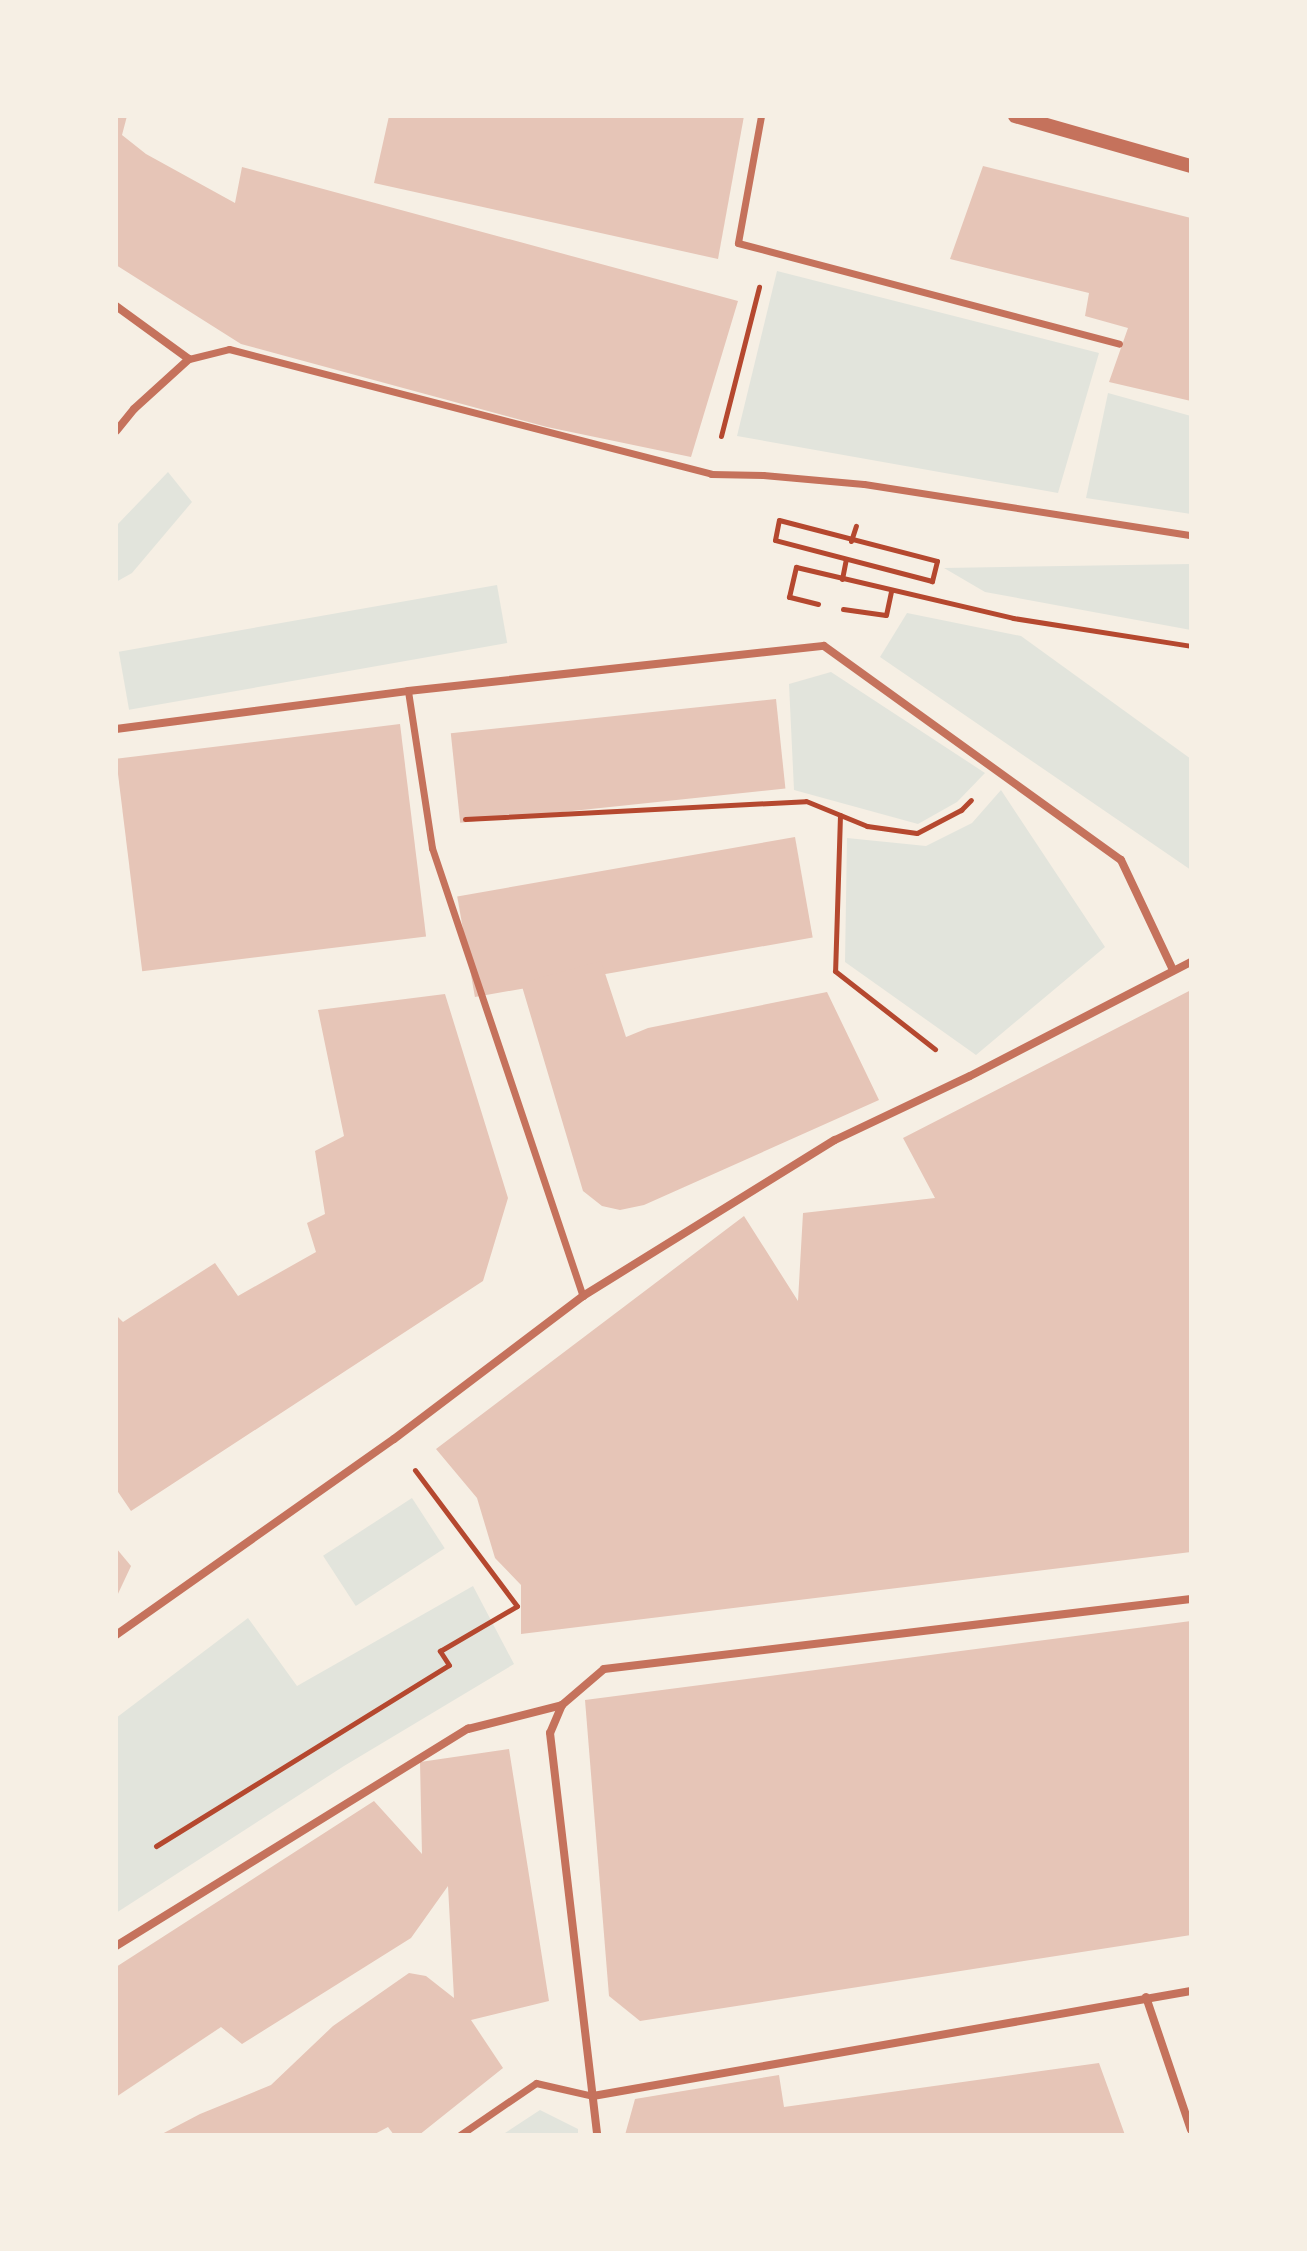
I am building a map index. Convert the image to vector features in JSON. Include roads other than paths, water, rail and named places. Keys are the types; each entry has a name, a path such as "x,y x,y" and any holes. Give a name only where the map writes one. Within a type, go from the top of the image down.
{"street":[{"path":"761,116 738,243 1119,344"},
{"path":"1015,116 1191,166"},
{"path":"1056,116 1080,134"},
{"path":"116,306 189,359"},
{"path":"116,431 134,409 189,359 229,349 711,474 864,484 1191,535"},
{"path":"116,729 408,691 824,646 1121,860 1173,970"},
{"path":"408,691 432,848 583,1296"},
{"path":"116,1635 394,1439 583,1296 835,1140 970,1076 1191,962"},
{"path":"597,2135 550,1733 562,1705 604,1669 1191,1599"},
{"path":"116,1946 468,1729 562,1705"},
{"path":"460,2135 536,2083 593,2096 1191,1991"},
{"path":"1146,1997 1191,2130"}]}
